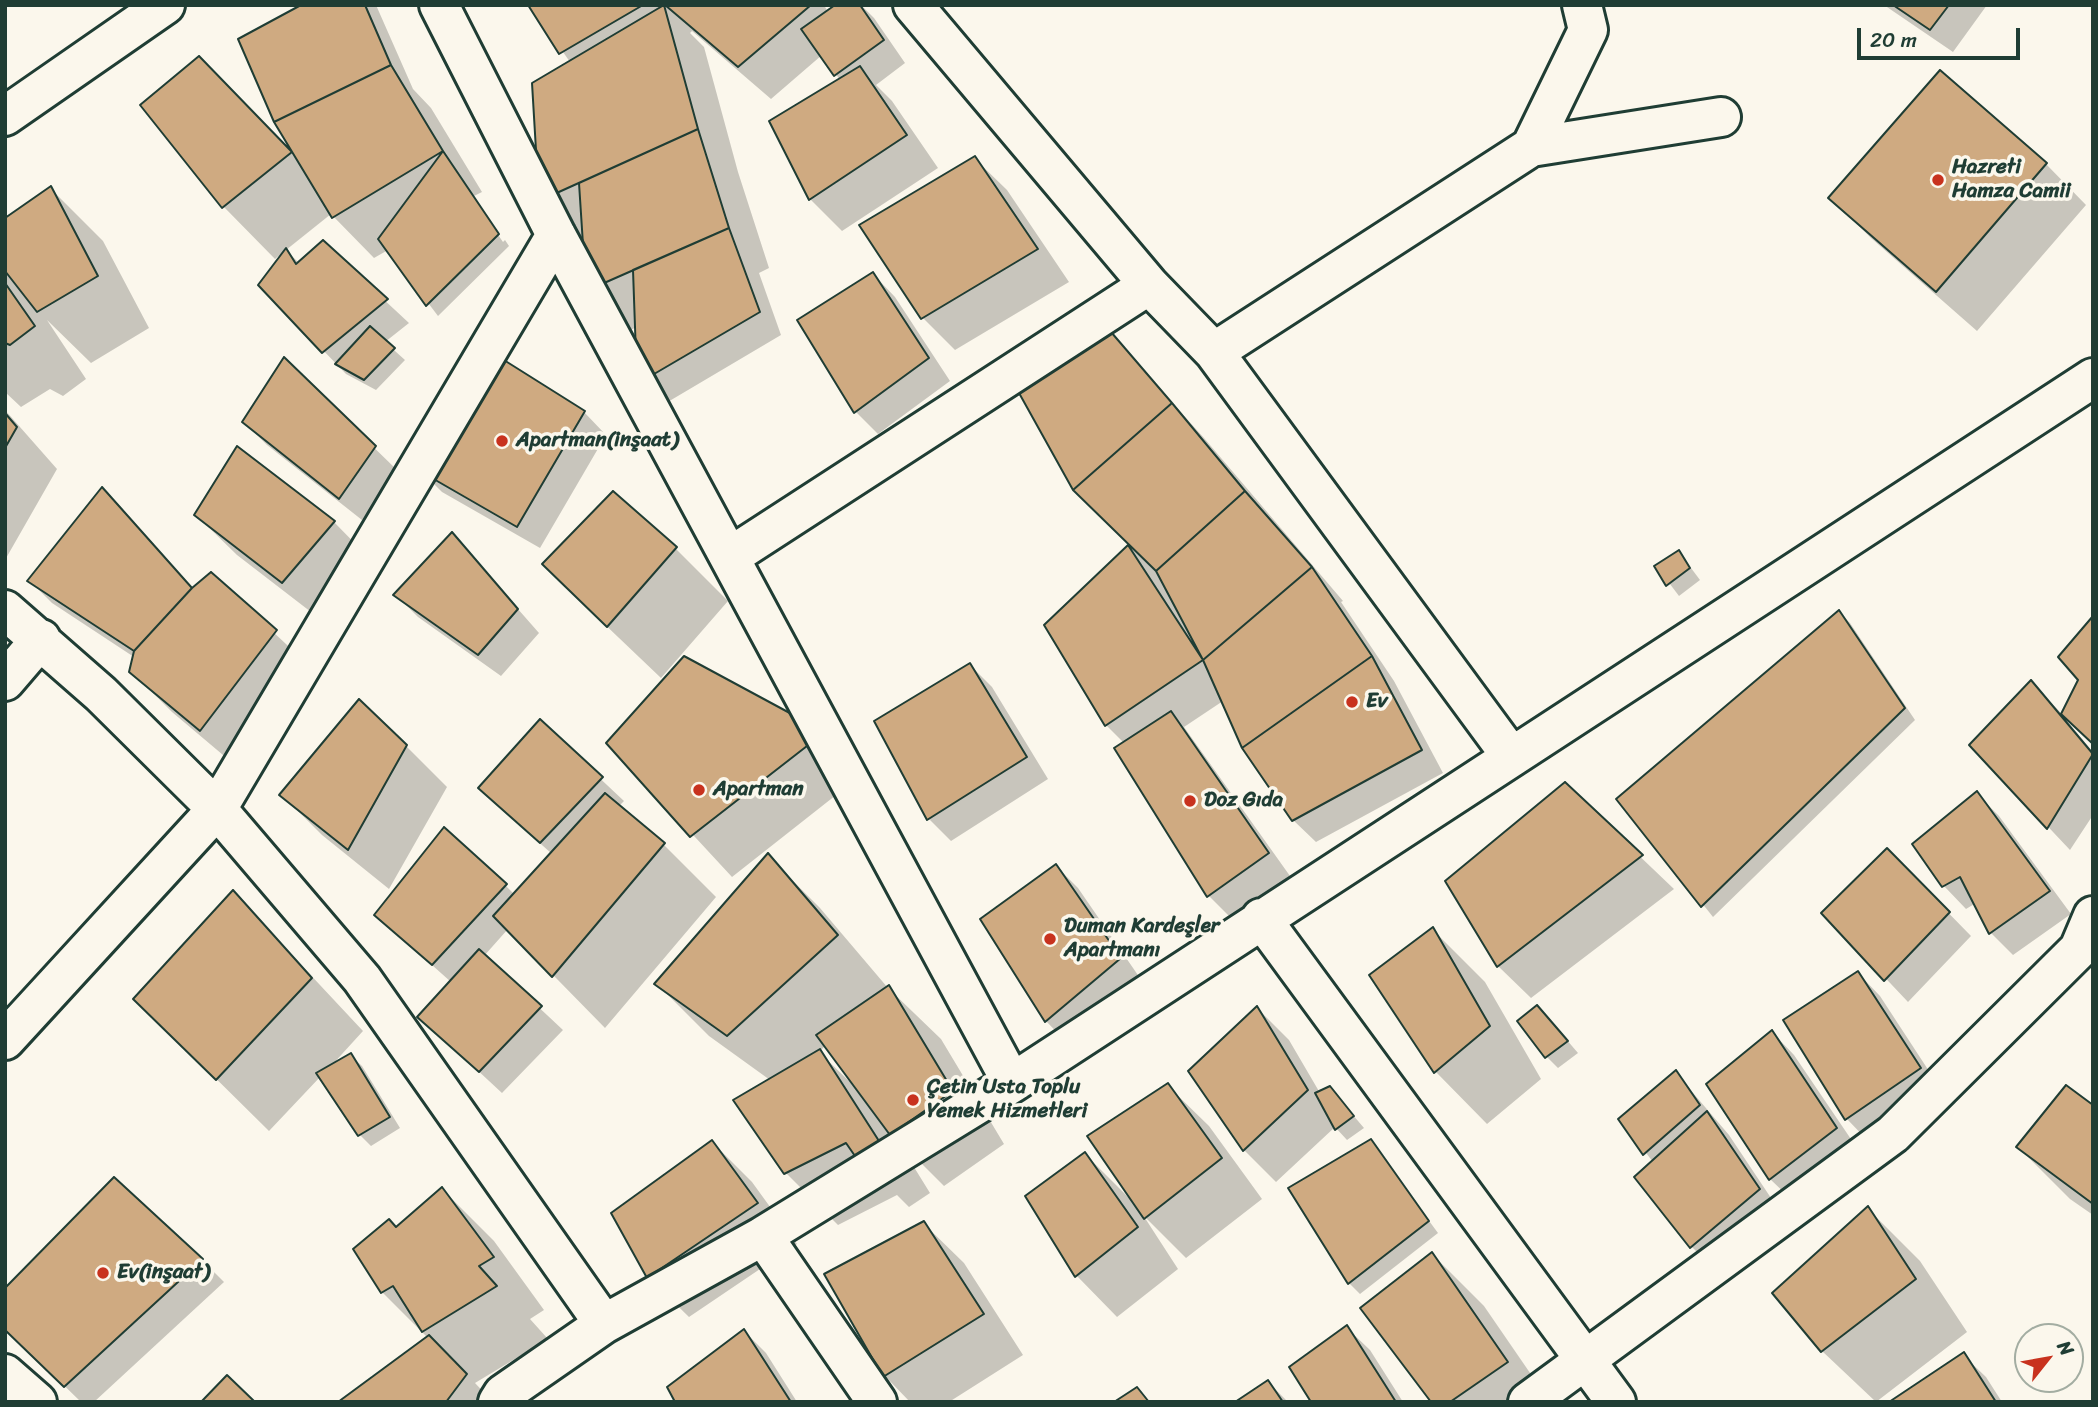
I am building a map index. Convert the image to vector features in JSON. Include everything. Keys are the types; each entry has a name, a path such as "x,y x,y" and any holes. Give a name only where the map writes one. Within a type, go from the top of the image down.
{"street":[{"path":"5,117 164,5"},
{"path":"439,5 556,235 1012,1083"},
{"path":"913,5 1149,285 1214,352 1511,756"},
{"path":"1531,147 1588,30 1582,5"},
{"path":"1214,352 1531,147 1721,117"},
{"path":"5,1040 217,809 556,235"},
{"path":"730,556 1149,285"},
{"path":"498,1402 503,1394 604,1324 763,1236 1012,1083 1261,918 2093,378"},
{"path":"5,610 101,694 217,809 362,979 604,1324"},
{"path":"5,681 41,639"},
{"path":"1528,1402 1893,1134 2079,949 2093,916"},
{"path":"1261,918 1616,1402"},
{"path":"763,1236 877,1402"},
{"path":"5,1374 37,1402"}],"building":[{"path":"301,5 365,5 391,65 274,122 238,39"},
{"path":"528,5 643,5 559,54"},
{"path":"664,5 698,129 539,201 532,83"},
{"path":"665,5 811,5 738,67"},
{"path":"835,5 860,5 884,40 834,76 801,29"},
{"path":"1893,5 1949,5 1930,30"},
{"path":"199,56 292,152 222,208 140,105"},
{"path":"391,65 443,151 332,218 274,122"},
{"path":"860,66 907,135 809,200 769,121"},
{"name":"Hazreti Hamza Camii","path":"1940,70 2047,163 1936,292 1828,198"},
{"path":"698,129 729,228 586,291 579,183"},
{"path":"443,151 499,234 426,306 378,239"},
{"path":"975,156 1038,249 921,319 859,225"},
{"path":"51,186 98,276 37,312 5,271 5,218"},
{"path":"729,228 760,312 637,384 633,270"},
{"path":"323,240 388,299 322,353 258,285 286,248 296,264"},
{"path":"873,272 929,358 854,413 797,320"},
{"path":"5,283 35,326 10,345 5,343"},
{"path":"1099,318 1172,403 1073,490 1009,375"},
{"path":"370,326 395,348 364,380 335,364"},
{"name":"Apartman(inşaat)","path":"488,350 585,411 517,527 418,470"},
{"path":"284,357 376,446 339,499 242,422"},
{"path":"1172,403 1245,491 1156,571 1073,490"},
{"path":"5,413 17,427 5,448"},
{"path":"237,446 335,521 282,583 194,515"},
{"path":"102,487 192,588 134,651 27,581"},
{"path":"613,491 677,547 607,627 542,564"},
{"path":"1245,491 1312,567 1203,660 1156,571"},
{"path":"452,532 518,609 478,655 393,595"},
{"path":"1128,545 1203,660 1105,726 1044,625"},
{"path":"1679,550 1690,568 1666,586 1654,566"},
{"path":"1312,567 1372,656 1242,748 1203,660"},
{"path":"211,572 277,630 200,731 129,672 134,651 192,588"},
{"path":"1839,610 1905,708 1701,907 1616,799"},
{"path":"2093,616 2093,744 2061,714 2078,680 2058,657"},
{"name":"Apartman","path":"684,656 825,732 690,837 606,743"},
{"name":"Ev","path":"1372,656 1422,750 1292,821 1242,748"},
{"path":"970,663 1027,757 927,820 874,721"},
{"path":"2031,680 2093,754 2047,829 1969,745"},
{"path":"359,699 407,745 348,850 279,795"},
{"name":"Doz Gıda","path":"1171,711 1269,853 1207,897 1114,748"},
{"path":"540,719 603,777 540,843 478,788"},
{"path":"1565,782 1643,855 1497,967 1445,881"},
{"path":"1977,791 2050,891 1989,934 1960,877 1942,887 1912,844"},
{"path":"605,793 665,843 552,977 493,916"},
{"path":"444,827 507,884 432,965 374,915"},
{"path":"1887,848 1950,912 1884,981 1821,913"},
{"name":"Apartman","path":"768,853 838,935 727,1036 654,984"},
{"name":"Duman Kardeşler Apartmanı","path":"1056,864 1121,958 1045,1022 980,919"},
{"path":"233,890 312,978 216,1080 133,999"},
{"path":"1433,927 1490,1026 1434,1073 1369,975"},
{"path":"479,949 542,1006 479,1072 417,1017"},
{"path":"1858,971 1921,1068 1845,1120 1783,1020"},
{"path":"889,985 953,1091 890,1135 816,1035"},
{"path":"1537,1005 1568,1041 1545,1058 1517,1021"},
{"path":"1257,1006 1308,1090 1243,1151 1188,1071"},
{"path":"1772,1030 1837,1128 1769,1180 1706,1084"},
{"path":"820,1049 879,1141 855,1156 846,1143 784,1174 733,1100"},
{"path":"351,1053 390,1117 358,1136 316,1073"},
{"path":"1676,1070 1700,1105 1643,1155 1618,1119"},
{"path":"1168,1083 1222,1158 1144,1219 1087,1136"},
{"path":"2066,1085 2093,1105 2093,1204 2016,1147"},
{"path":"1330,1086 1354,1116 1335,1130 1315,1093"},
{"path":"1707,1111 1760,1189 1690,1248 1634,1177"},
{"path":"1371,1139 1429,1221 1348,1284 1288,1188"},
{"path":"712,1140 758,1203 647,1278 611,1213"},
{"path":"1085,1152 1138,1227 1075,1277 1025,1196"},
{"name":"Ev(inşaat)","path":"114,1177 203,1259 64,1387 5,1330 5,1288"},
{"path":"442,1187 494,1257 479,1266 497,1286 422,1332 393,1286 381,1293 353,1249 389,1219 396,1227"},
{"path":"1868,1206 1916,1279 1821,1352 1772,1293"},
{"path":"924,1221 984,1314 883,1377 824,1274"},
{"path":"1432,1252 1508,1362 1450,1402 1431,1402 1360,1308"},
{"path":"1347,1325 1396,1402 1311,1402 1289,1367"},
{"path":"744,1329 791,1402 675,1402 667,1387"},
{"path":"429,1335 467,1374 446,1402 338,1402"},
{"path":"1964,1352 1996,1402 1889,1402"},
{"path":"227,1375 255,1402 201,1402"},
{"path":"1268,1380 1283,1402 1235,1402"},
{"path":"1137,1387 1149,1402 1114,1402"}],"place":[{"name":"Hazreti Hamza Camii","path":"1938,180"},
{"name":"Apartman(inşaat)","path":"502,441"},
{"name":"Ev","path":"1352,702"},
{"name":"Apartman","path":"699,790"},
{"name":"Doz Gıda","path":"1190,801"},
{"name":"Duman Kardeşler Apartmanı","path":"1050,939"},
{"name":"Çetin Usta Toplu Yemek Hizmetleri","path":"913,1100"},
{"name":"Ev(inşaat)","path":"103,1273"}]}
